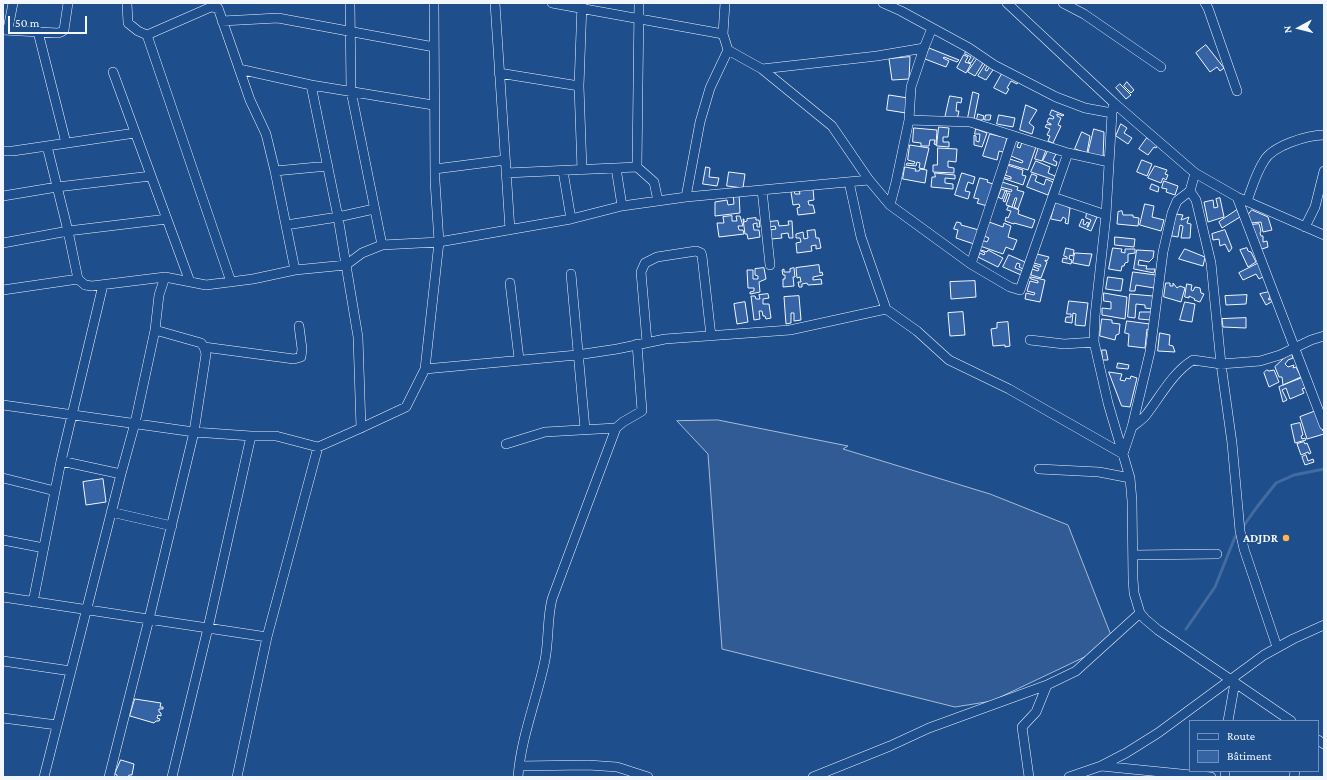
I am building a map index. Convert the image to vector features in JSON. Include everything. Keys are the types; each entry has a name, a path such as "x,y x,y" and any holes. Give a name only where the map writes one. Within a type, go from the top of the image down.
{"street":[{"path":"12,3 5,30 58,33 64,30 68,3"},
{"path":"127,3 128,22 138,31 147,35 231,282"},
{"path":"350,3 350,92 382,245"},
{"path":"3,405 72,416 135,423 194,432 251,436 276,436 318,447 406,407 424,369 439,242 433,105 434,3"},
{"path":"495,3 510,230"},
{"path":"552,3 582,6 723,34"},
{"path":"636,167 639,3"},
{"path":"686,197 704,108 710,88 728,50 723,34 725,3"},
{"path":"883,3 903,7 932,28 969,48 994,65 1056,97 1085,108 1112,113"},
{"path":"1007,3 1114,103 1195,173 1237,197 1324,235"},
{"path":"1063,3 1084,14 1161,67"},
{"path":"1205,3 1237,90"},
{"path":"582,6 579,86 582,170"},
{"path":"147,35 211,7 218,8 250,100 266,134 295,270"},
{"path":"222,21 278,18 434,47"},
{"path":"890,205 909,120 912,87 932,28"},
{"path":"38,32 66,143"},
{"path":"762,69 877,56 924,48"},
{"path":"728,50 762,69 832,126 869,180 890,205 971,264 1010,287 1020,290 1068,153"},
{"path":"239,69 311,85 433,105"},
{"path":"113,72 190,282"},
{"path":"499,73 579,86"},
{"path":"311,85 338,217 358,337 361,428"},
{"path":"1114,103 1112,113 1106,215 1094,316 1094,342 1108,403 1130,478 1134,593 1140,614 1158,630 1290,720"},
{"path":"909,120 970,122 1068,153 1109,162"},
{"path":"3,151 135,134"},
{"path":"1247,201 1264,160 1280,147 1305,137 1324,135"},
{"path":"971,264 1013,136"},
{"path":"47,146 78,279 85,285 92,286 165,277 206,285 253,279 295,270 346,265 362,253 382,245 439,242 571,219 622,206 686,197 869,180"},
{"path":"435,169 505,160"},
{"path":"275,171 328,166"},
{"path":"506,173 636,167 654,182 658,201"},
{"path":"616,168 622,206"},
{"path":"1305,227 1315,207 1324,170"},
{"path":"563,171 571,219"},
{"path":"1123,454 1132,427 1150,352 1163,252 1172,213 1177,201 1190,191 1195,173"},
{"path":"3,196 57,187 151,176"},
{"path":"849,182 861,237 886,309 917,331 949,360 1009,389 1123,454"},
{"path":"762,190 770,265"},
{"path":"1190,191 1196,200 1211,263 1221,364 1232,443 1240,531 1244,550 1277,647"},
{"path":"1053,197 1106,215"},
{"path":"1237,197 1324,425"},
{"path":"286,225 338,217 374,209"},
{"path":"3,243 68,231 166,219"},
{"path":"648,342 641,272 645,263 657,257 696,251 701,253 702,256 711,336"},
{"path":"571,274 585,429"},
{"path":"44,777 135,423 155,330 159,295 165,277"},
{"path":"3,290 78,279"},
{"path":"510,283 519,360"},
{"path":"33,602 61,461 103,285"},
{"path":"424,369 578,354 617,349 665,339 790,330 886,309"},
{"path":"204,347 294,359 301,357 302,349 299,326"},
{"path":"109,777 194,432 206,354 201,343 155,330"},
{"path":"1132,427 1145,416 1159,396 1180,371 1191,361 1196,360 1221,364 1260,361 1280,355 1311,340 1324,336"},
{"path":"1030,340 1064,344 1094,342"},
{"path":"518,777 519,766 545,659 548,639 548,613 552,599 616,428 642,411 637,344"},
{"path":"506,444 545,432 616,428"},
{"path":"172,777 208,628 251,436"},
{"path":"237,777 268,637 318,447"},
{"path":"61,461 121,474"},
{"path":"1039,469 1099,472 1130,478"},
{"path":"3,478 55,491"},
{"path":"111,512 172,526"},
{"path":"3,540 44,548"},
{"path":"1133,555 1217,554"},
{"path":"3,597 268,637"},
{"path":"813,777 890,746 929,728 1047,685 1076,671 1140,614"},
{"path":"1069,777 1101,766 1158,733 1233,681 1264,655 1277,647 1324,626"},
{"path":"3,661 71,671"},
{"path":"1228,720 1233,681"},
{"path":"1029,777 1022,727 1036,712 1047,685"},
{"path":"3,718 57,725"},
{"path":"519,766 588,765 617,768 648,777"},
{"path":"1101,766 1211,777"}],"shaded area":[{"path":"718,420 848,446 843,449 990,494 1068,525 1114,643 992,701 955,707 722,649 708,454 677,421"}],"building":[{"path":"1206,45 1224,68 1220,71 1217,67 1210,72 1196,53"},
{"path":"929,48 959,60 957,62 944,57 943,58 949,61 946,67 925,59"},
{"path":"967,48 976,55 971,63 968,62 971,57 965,54"},
{"path":"964,55 968,57 965,62 971,64 966,73 957,68"},
{"path":"979,56 985,60 975,76 968,72"},
{"path":"910,57 909,79 892,80 889,59"},
{"path":"987,62 989,63 985,70 987,71 991,65 995,67 986,80 978,76"},
{"path":"1003,72 1019,80 1017,84 1011,81 1007,88 1009,89 1006,94 994,88"},
{"path":"1127,82 1134,90 1131,93 1124,86"},
{"path":"1120,84 1131,95 1126,99 1116,88"},
{"path":"973,92 979,94 974,119 968,118"},
{"path":"889,95 908,98 906,113 887,110"},
{"path":"950,96 962,98 961,103 957,102 956,111 959,111 957,120 945,118"},
{"path":"1026,105 1037,110 1029,123 1034,127 1032,134 1020,130"},
{"path":"1052,110 1064,115 1057,114 1057,116 1061,118 1058,125 1061,126 1053,143 1048,141 1050,136 1047,135 1050,129 1045,127 1047,124 1051,125 1047,122 1049,118 1053,119 1054,117 1050,115"},
{"path":"978,114 984,116 983,120 977,120"},
{"path":"986,115 991,115 990,120 985,120"},
{"path":"999,115 1015,118 1013,127 997,124"},
{"path":"1121,124 1127,128 1124,133 1132,138 1128,144 1116,136"},
{"path":"939,127 949,128 948,137 943,137 943,142 949,142 949,147 937,146"},
{"path":"914,128 937,130 936,145 934,144 935,140 930,140 929,146 921,146 921,143 913,142"},
{"path":"976,129 987,133 982,147 974,145 974,135 976,136 976,141 979,142 980,134 975,134"},
{"path":"1094,129 1104,132 1103,159 1088,154"},
{"path":"1082,132 1090,136 1087,153 1075,149"},
{"path":"990,134 1007,138 1003,152 999,151 997,160 983,156"},
{"path":"1147,138 1158,145 1156,148 1154,147 1148,155 1139,149"},
{"path":"1016,140 1019,141 1017,147 1020,148 1022,142 1036,147 1028,170 1008,164 1010,159 1022,163 1023,161 1011,156"},
{"path":"910,145 929,148 924,169 919,168 920,163 917,162 916,166 906,165 907,163 914,164 915,162 908,160"},
{"path":"1039,147 1046,150 1042,161 1035,159"},
{"path":"938,148 957,149 956,162 948,161 948,167 954,168 954,173 933,172 933,165 937,165"},
{"path":"1048,151 1056,154 1053,160 1057,162 1056,166 1043,161"},
{"path":"1142,160 1152,164 1147,176 1137,172"},
{"path":"1036,161 1050,167 1048,173 1055,176 1054,180 1031,172"},
{"path":"1007,165 1023,170 1022,175 1026,176 1023,185 1002,178 1011,179 1011,177 1005,175"},
{"path":"1155,166 1167,170 1165,174 1168,175 1166,180 1163,178 1161,183 1148,178"},
{"path":"706,167 710,168 709,177 719,178 717,186 703,184"},
{"path":"905,167 916,169 915,171 919,171 920,169 927,170 925,183 903,179"},
{"path":"729,172 745,174 743,188 727,186"},
{"path":"935,173 955,175 955,179 945,178 945,183 953,184 953,189 931,187 932,177 935,177"},
{"path":"962,173 975,177 973,184 968,182 965,191 970,192 968,199 955,195"},
{"path":"1032,174 1037,176 1035,181 1044,185 1046,179 1053,182 1048,195 1027,187"},
{"path":"980,178 988,180 987,182 993,184 987,206 977,203 979,199 974,198"},
{"path":"1164,181 1178,186 1175,195 1166,192 1167,189 1162,188"},
{"path":"1002,182 1018,187 1017,190 1024,192 1018,209 1014,207 1017,198 1015,198 1012,207 1006,205 1010,194 1008,193 1005,202 1003,201 1007,191 1005,191 1002,199 998,197 1001,189 1011,192 1012,190 1000,187"},
{"path":"1152,184 1159,187 1158,192 1150,189"},
{"path":"813,189 814,200 808,201 809,205 813,205 815,213 798,215 797,208 800,207 799,204 793,205 791,192 794,191 795,194 800,194 799,190"},
{"path":"739,193 740,213 715,216 715,202 727,200 728,205 734,204 733,194"},
{"path":"1220,198 1224,217 1208,222 1204,202 1213,200 1214,208 1218,207 1216,199"},
{"path":"1056,201 1070,208 1068,224 1065,223 1066,219 1063,217 1061,221 1051,219"},
{"path":"1145,204 1154,206 1152,217 1164,220 1161,231 1140,225"},
{"path":"1009,206 1019,210 1018,214 1035,220 1032,228 1005,221 1006,217 1008,218 1011,211 1007,210"},
{"path":"1237,210 1240,217 1222,228 1219,222"},
{"path":"1252,210 1268,217 1272,230 1263,232 1261,222 1251,223 1248,215"},
{"path":"1122,211 1123,215 1133,215 1133,217 1139,218 1138,226 1117,224 1118,212"},
{"path":"1087,213 1097,217 1091,231 1079,226 1082,219 1084,220 1083,224 1085,225 1087,222 1089,223 1088,227 1091,220 1086,218"},
{"path":"1176,214 1183,215 1181,220 1189,217 1187,223 1191,224 1190,238 1181,238 1183,226 1180,225 1178,237 1172,236"},
{"path":"732,216 732,221 737,221 736,216 740,216 743,226 738,226 739,230 743,230 744,234 719,237 717,223 724,223 723,217"},
{"path":"756,218 756,220 759,220 760,227 757,227 757,223 753,224 754,230 759,230 760,237 748,239 747,234 745,234 743,219 744,222 747,221 747,219"},
{"path":"778,221 779,226 789,225 788,221 792,221 793,238 789,238 788,233 781,234 782,238 771,239 770,230 776,229 775,226 769,227 769,222"},
{"path":"957,222 961,223 961,225 979,230 974,244 956,238 958,230 954,229"},
{"path":"989,222 1003,227 1004,223 1011,226 1008,237 1017,240 1013,250 1006,247 1003,254 980,246 982,240 987,242 989,238 984,236"},
{"path":"1259,224 1261,236 1263,236 1263,242 1267,241 1268,247 1259,250 1251,225"},
{"path":"815,230 816,238 819,238 821,248 816,249 816,245 811,246 812,251 797,253 796,243 801,242 800,238 796,238 796,234 803,232 804,239 808,238 807,231"},
{"path":"1225,230 1232,248 1229,252 1225,244 1220,246 1219,239 1213,240 1212,234"},
{"path":"1115,237 1135,239 1134,247 1115,245"},
{"path":"1066,248 1074,250 1073,256 1070,255 1069,259 1072,260 1071,264 1062,262 1063,258 1067,259 1067,257 1064,256"},
{"path":"1113,248 1122,249 1121,252 1125,253 1125,249 1135,249 1135,253 1128,254 1128,262 1122,266 1121,271 1109,269"},
{"path":"1247,248 1248,251 1251,252 1256,262 1248,267 1240,250"},
{"path":"1185,249 1205,257 1203,266 1179,259"},
{"path":"981,250 987,252 988,250 1003,258 998,267 978,257 980,253 984,255 985,253"},
{"path":"1137,250 1154,251 1153,258 1149,262 1139,260 1138,265 1147,266 1146,269 1155,269 1154,273 1134,269"},
{"path":"1075,253 1092,254 1089,266 1073,263"},
{"path":"1037,254 1049,257 1047,261 1045,260 1047,262 1041,278 1031,275 1032,269 1038,271 1039,269 1034,267 1035,265 1040,267 1041,265 1034,263"},
{"path":"1009,255 1025,262 1025,270 1019,267 1020,264 1017,263 1015,268 1023,271 1021,275 1003,267"},
{"path":"1259,263 1265,276 1259,279 1256,274 1243,280 1239,273"},
{"path":"819,265 820,273 822,272 823,275 813,277 813,280 821,279 822,284 808,285 807,283 802,284 802,287 799,287 798,282 801,282 800,277 797,278 796,268"},
{"path":"764,268 766,279 759,282 760,292 750,294 750,292 754,291 754,288 748,288 747,270 753,270 753,279 758,279 758,276 755,275 755,269"},
{"path":"794,268 794,286 783,287 783,279 785,279 785,275 783,275 782,270 784,269 784,272 790,272 790,269"},
{"path":"1133,272 1156,275 1154,288 1136,285 1135,291 1130,291"},
{"path":"1031,277 1045,280 1040,302 1025,299 1026,293 1034,295 1035,293 1027,291 1030,281 1038,283 1038,281 1031,279"},
{"path":"1108,277 1123,279 1121,291 1106,289"},
{"path":"975,281 976,297 951,299 950,282"},
{"path":"1166,283 1170,283 1170,286 1173,286 1173,283 1177,288 1180,286 1185,288 1181,302 1164,297"},
{"path":"1187,284 1192,285 1191,290 1193,291 1195,287 1200,288 1201,293 1204,294 1200,302 1189,296 1189,298 1185,297"},
{"path":"1269,292 1270,298 1268,299 1272,299 1273,301 1266,305 1260,294"},
{"path":"1104,293 1127,297 1125,319 1102,315 1102,308 1111,309 1111,302 1104,301"},
{"path":"768,294 769,298 763,299 763,304 769,304 771,318 766,319 765,316 763,316 762,311 759,311 760,319 754,320 751,296 755,296 756,299 760,299 759,295"},
{"path":"1130,294 1153,296 1152,309 1145,308 1145,305 1136,304 1135,318 1128,317"},
{"path":"1247,295 1246,304 1226,305 1225,296"},
{"path":"799,296 801,320 794,321 794,313 791,313 791,323 786,324 784,297"},
{"path":"1069,301 1088,303 1085,326 1075,325 1076,314 1073,313 1072,323 1065,322 1066,317 1071,317 1071,314 1067,314"},
{"path":"745,302 748,322 737,324 734,304"},
{"path":"1185,302 1195,304 1192,322 1180,320"},
{"path":"963,312 965,335 950,336 948,313"},
{"path":"1140,312 1152,312 1151,320 1139,319"},
{"path":"1246,318 1246,328 1223,327 1222,319"},
{"path":"1102,319 1112,320 1112,323 1120,324 1119,334 1116,335 1115,340 1100,336"},
{"path":"1127,321 1150,324 1149,330 1147,329 1145,348 1128,346 1129,334 1125,333"},
{"path":"1008,322 1010,346 993,346 991,329 997,328 997,323"},
{"path":"1160,333 1170,335 1169,345 1173,346 1175,352 1158,351"},
{"path":"1102,350 1106,350 1108,360 1103,360"},
{"path":"1291,352 1293,358 1288,360 1285,364 1288,367 1294,365 1293,368 1296,367 1301,377 1283,385 1282,377 1279,377 1275,367"},
{"path":"1118,363 1129,365 1128,369 1117,368"},
{"path":"1267,370 1274,370 1279,382 1269,387 1264,373"},
{"path":"1109,372 1122,374 1120,380 1125,381 1126,378 1130,379 1131,376 1137,378 1130,407 1122,406"},
{"path":"1302,378 1305,388 1302,389 1304,393 1290,399 1286,388 1282,390 1287,400 1283,402 1279,387"},
{"path":"1316,411 1324,434 1307,439 1300,417"},
{"path":"1300,423 1303,435 1301,436 1302,439 1305,438 1306,440 1295,443 1291,425"},
{"path":"1304,442 1305,444 1307,443 1311,453 1309,454 1308,452 1301,455 1297,444"},
{"path":"1306,455 1308,461 1313,459 1314,462 1305,465 1302,457"},
{"path":"103,479 106,502 86,505 83,482"},
{"path":"135,699 161,703 160,707 163,707 163,709 159,709 161,716 158,715 157,718 160,719 159,721 154,723 130,716"},
{"path":"121,760 134,764 132,775 129,775 128,777 117,777 115,774"}],"waterway":[{"path":"1242,528 1276,483 1294,475 1324,469"},
{"path":"1186,629 1215,587 1235,537 1239,533"}],"place":[{"name":"ADJDR","path":"1286,538"}]}
